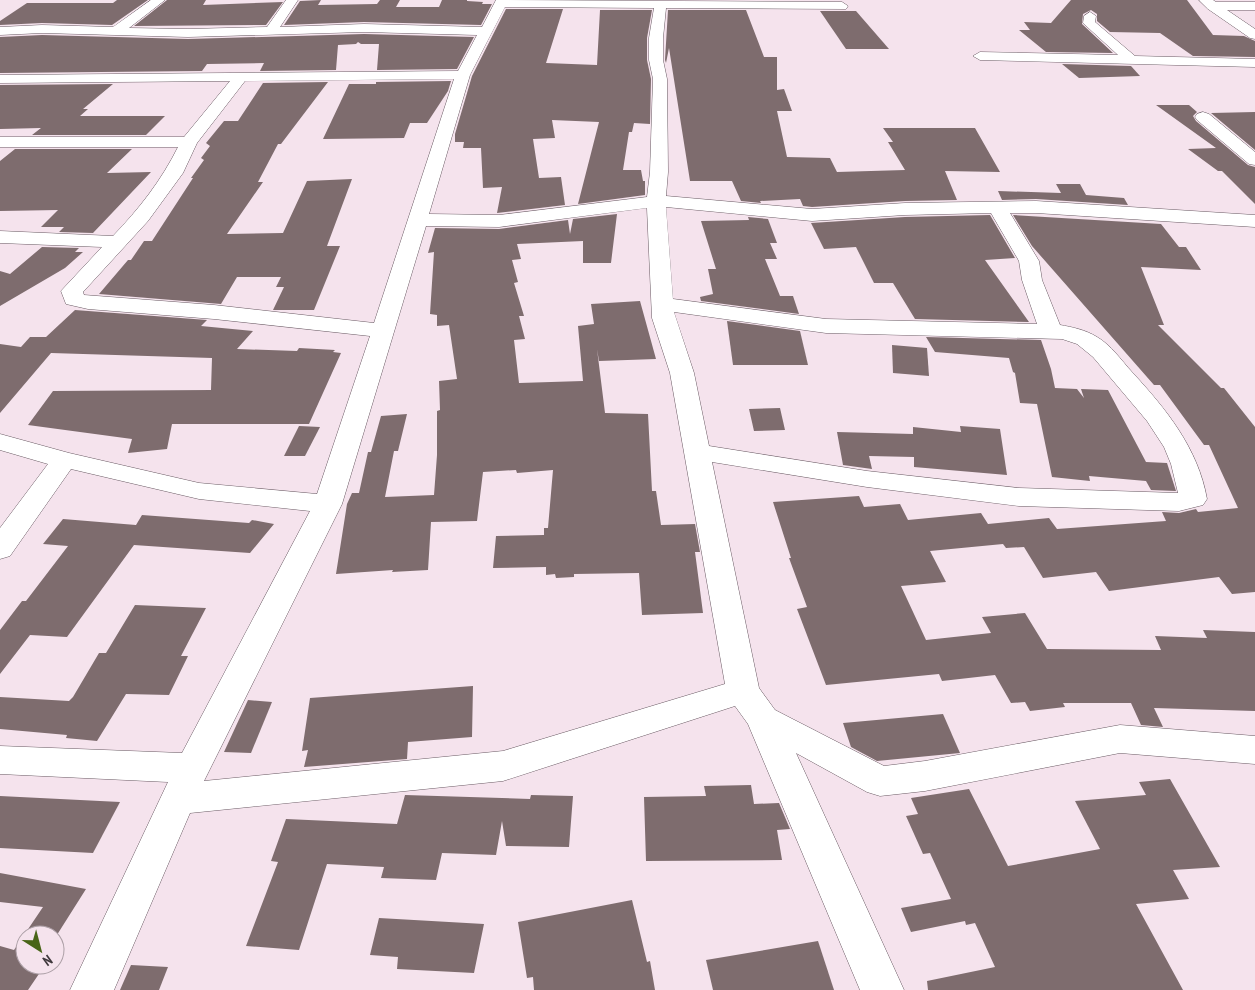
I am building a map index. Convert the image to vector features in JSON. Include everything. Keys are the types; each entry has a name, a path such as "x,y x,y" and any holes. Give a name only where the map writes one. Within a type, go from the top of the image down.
{"street":[{"path":"116,32 159,0"},
{"path":"271,30 292,0"},
{"path":"92,990 185,784 328,504 463,75 501,1 660,5 842,6"},
{"path":"1208,3 1255,6"},
{"path":"1208,3 1255,35"},
{"path":"660,5 656,38 656,60 660,79 659,172 656,201 663,318 682,373 696,452 753,705 882,990"},
{"path":"1090,16 1089,23 1132,60"},
{"path":"0,31 42,29 188,33 364,28 485,31"},
{"path":"980,56 1255,63"},
{"path":"0,79 463,75"},
{"path":"240,78 189,142 174,173 141,216 72,292 74,299 88,303 214,312 383,331"},
{"path":"1203,116 1255,160"},
{"path":"0,142 189,142"},
{"path":"418,220 499,221 656,201 812,215 905,209 996,207 1115,211 1255,221"},
{"path":"996,207 1030,261 1032,280 1050,328 1029,332"},
{"path":"0,237 119,242"},
{"path":"662,304 826,326 1069,334 1088,342 1101,352 1144,400 1175,444 1192,482 1193,498 1179,502 1019,497 867,479 696,452"},
{"path":"0,442 64,460 199,491 328,504"},
{"path":"0,549 64,460"},
{"path":"0,760 185,784 503,766 753,705 880,780 925,776 1120,739 1255,750"}],"building":[{"path":"117,0 148,0 112,25 42,23 0,25 0,21 27,3 113,3"},
{"path":"167,0 206,0 203,5 283,2 266,25 134,26"},
{"path":"321,0 318,5 377,4 380,0 400,0 396,7 439,7 442,0 467,0 483,2 482,4 492,4 481,25 364,22 284,25 300,1"},
{"path":"1071,0 1187,0 1213,35 1244,36 1255,41 1255,57 1193,56 1160,33 1110,32 1097,21 1097,14 1091,10 1083,14 1082,24 1113,53 1046,52 1019,30 1030,30 1024,22 1051,23"},
{"path":"506,9 563,9 546,63 597,65 600,10 652,10 647,38 647,60 651,79 650,124 634,123 632,132 629,132 623,170 641,170 643,181 645,181 645,195 578,204 599,122 552,120 555,138 533,139 539,178 561,177 565,205 497,213 502,187 483,188 481,148 463,148 464,142 455,142 455,134 472,76"},
{"path":"668,10 746,10 764,57 777,57 777,90 784,89 792,111 777,111 787,157 830,158 837,172 905,170 888,142 893,142 883,128 975,128 1000,172 945,171 957,200 905,201 812,207 803,206 800,199 760,201 761,203 741,201 732,181 690,181 669,48 666,63 665,60"},
{"path":"820,11 856,11 889,49 846,49"},
{"path":"364,34 474,37 457,69 377,70 379,44 361,44 358,42 356,44 338,45 336,70 260,71 264,63 207,64 202,71 0,73 0,37 42,35 188,39"},
{"path":"1062,64 1131,66 1140,76 1079,78"},
{"path":"451,81 448,91 427,123 410,123 404,138 323,139 349,84"},
{"path":"328,82 281,144 278,144 258,182 263,182 227,234 283,233 307,181 352,179 327,246 340,246 314,310 273,310 284,287 276,287 281,277 237,277 221,304 99,294 128,260 131,260 144,241 152,241 204,160 201,158 210,146 206,143 224,121 238,121 263,83"},
{"path":"113,84 83,109 88,109 80,116 165,116 146,135 32,135 41,128 0,129 0,85"},
{"path":"1156,105 1189,105 1197,112 1193,116 1196,121 1248,165 1255,167 1255,204 1222,171 1218,171 1188,149 1216,148"},
{"path":"1255,112 1255,150 1211,113"},
{"path":"15,149 132,149 107,173 151,172 93,233 59,232 64,227 41,227 58,210 0,211 0,161"},
{"path":"1056,184 1080,184 1086,195 1124,198 1128,205 1036,199 1002,200 998,191 1061,193"},
{"path":"617,214 611,263 583,263 583,241 517,244 521,259 512,260 518,282 514,283 524,316 519,316 525,339 514,340 519,383 583,381 578,326 594,324 591,304 640,301 656,359 599,361 597,349 605,413 648,414 652,491 656,491 661,525 695,524 700,552 695,552 703,613 642,615 639,573 574,574 574,577 556,578 555,574 546,575 546,567 493,568 496,536 544,535 544,528 548,528 553,470 517,473 516,470 483,472 477,521 431,522 428,570 392,572 393,570 336,574 347,504 352,493 359,493 368,452 371,452 381,416 407,414 398,451 394,451 385,497 434,495 437,455 437,411 440,410 439,381 457,379 449,325 437,326 437,315 430,314 434,252 428,253 435,228 499,229 568,220 570,234 573,219"},
{"path":"990,215 1015,258 985,260 1029,322 915,319 893,283 874,283 856,247 824,249 811,223 905,217"},
{"path":"1013,215 1161,224 1179,247 1186,247 1201,270 1141,267 1164,325 1158,325 1221,388 1224,388 1255,427 1255,592 1232,594 1219,577 1109,591 1096,572 1043,578 1024,547 1006,548 1003,544 930,551 946,582 901,586 926,640 991,633 982,617 1025,613 1047,649 1161,650 1155,636 1207,638 1203,630 1255,632 1255,711 1154,708 1163,727 1141,725 1131,703 1063,703 1065,707 1030,711 1025,702 1011,703 995,675 942,681 939,674 826,685 797,609 807,607 789,558 791,558 773,502 859,496 864,507 900,504 908,520 981,513 988,524 1049,518 1057,529 1166,521 1162,512 1179,513 1196,509 1198,512 1238,508 1209,445 1204,445 1160,385 1154,385 1032,246"},
{"path":"748,217 768,219 777,243 770,243 777,259 765,259 780,296 793,296 799,314 701,301 700,297 713,294 708,269 716,269 701,221 749,220"},
{"path":"42,247 79,248 75,252 83,252 65,268 0,306 0,271 10,274"},
{"path":"75,310 207,320 201,326 253,331 237,349 297,351 299,348 335,350 333,352 341,353 309,424 172,424 167,449 128,453 132,439 28,425 53,391 211,390 212,358 51,353 0,413 0,344 21,347 30,337 46,337"},
{"path":"727,321 800,331 808,365 733,365"},
{"path":"926,337 1041,340 1055,388 1077,389 1084,398 1081,389 1108,390 1146,462 1167,463 1176,491 1151,490 1146,481 1089,476 1090,481 1052,477 1037,404 1020,403 1015,373 1009,358 935,352"},
{"path":"892,345 927,348 929,376 893,373"},
{"path":"780,408 785,430 754,431 749,409"},
{"path":"299,426 320,427 305,456 284,456"},
{"path":"960,426 1000,429 1007,475 914,467 914,457 869,456 872,469 843,465 837,432 913,434 913,427 961,432"},
{"path":"142,515 249,523 252,520 274,524 250,553 134,545 67,637 30,635 0,674 0,630 22,601 26,601 68,546 43,544 63,519 136,525"},
{"path":"135,605 206,608 181,656 188,656 169,695 126,694 97,741 66,738 67,735 0,729 0,697 69,701 99,653 106,653"},
{"path":"473,686 472,737 408,742 407,759 304,767 308,750 302,751 310,698"},
{"path":"248,700 272,702 251,753 224,752"},
{"path":"943,714 960,753 877,761 851,747 843,723"},
{"path":"1170,779 1220,867 1173,870 1189,899 1136,904 1183,990 928,990 927,981 995,967 975,923 966,925 965,921 911,932 901,908 951,899 930,853 923,854 906,816 918,814 911,798 969,789 1008,866 1100,849 1075,801 1146,795 1139,782"},
{"path":"751,785 754,804 779,803 790,829 777,830 782,860 646,861 644,797 706,796 704,786"},
{"path":"405,795 530,799 531,795 573,796 569,847 506,846 502,821 496,855 442,853 436,880 381,878 384,867 327,864 299,950 246,946 278,862 271,861 286,819 397,824"},
{"path":"0,796 120,802 93,853 0,848"},
{"path":"0,873 86,889 63,925 31,925 43,907 0,902"},
{"path":"632,900 647,962 650,961 655,990 534,990 533,977 527,978 518,922"},
{"path":"379,918 484,924 474,973 397,969 398,957 370,955"},
{"path":"818,941 834,990 713,990 706,960"},
{"path":"0,946 14,950 15,949 15,975 38,975 28,990 0,990"},
{"path":"131,965 168,967 159,990 120,990"}]}
